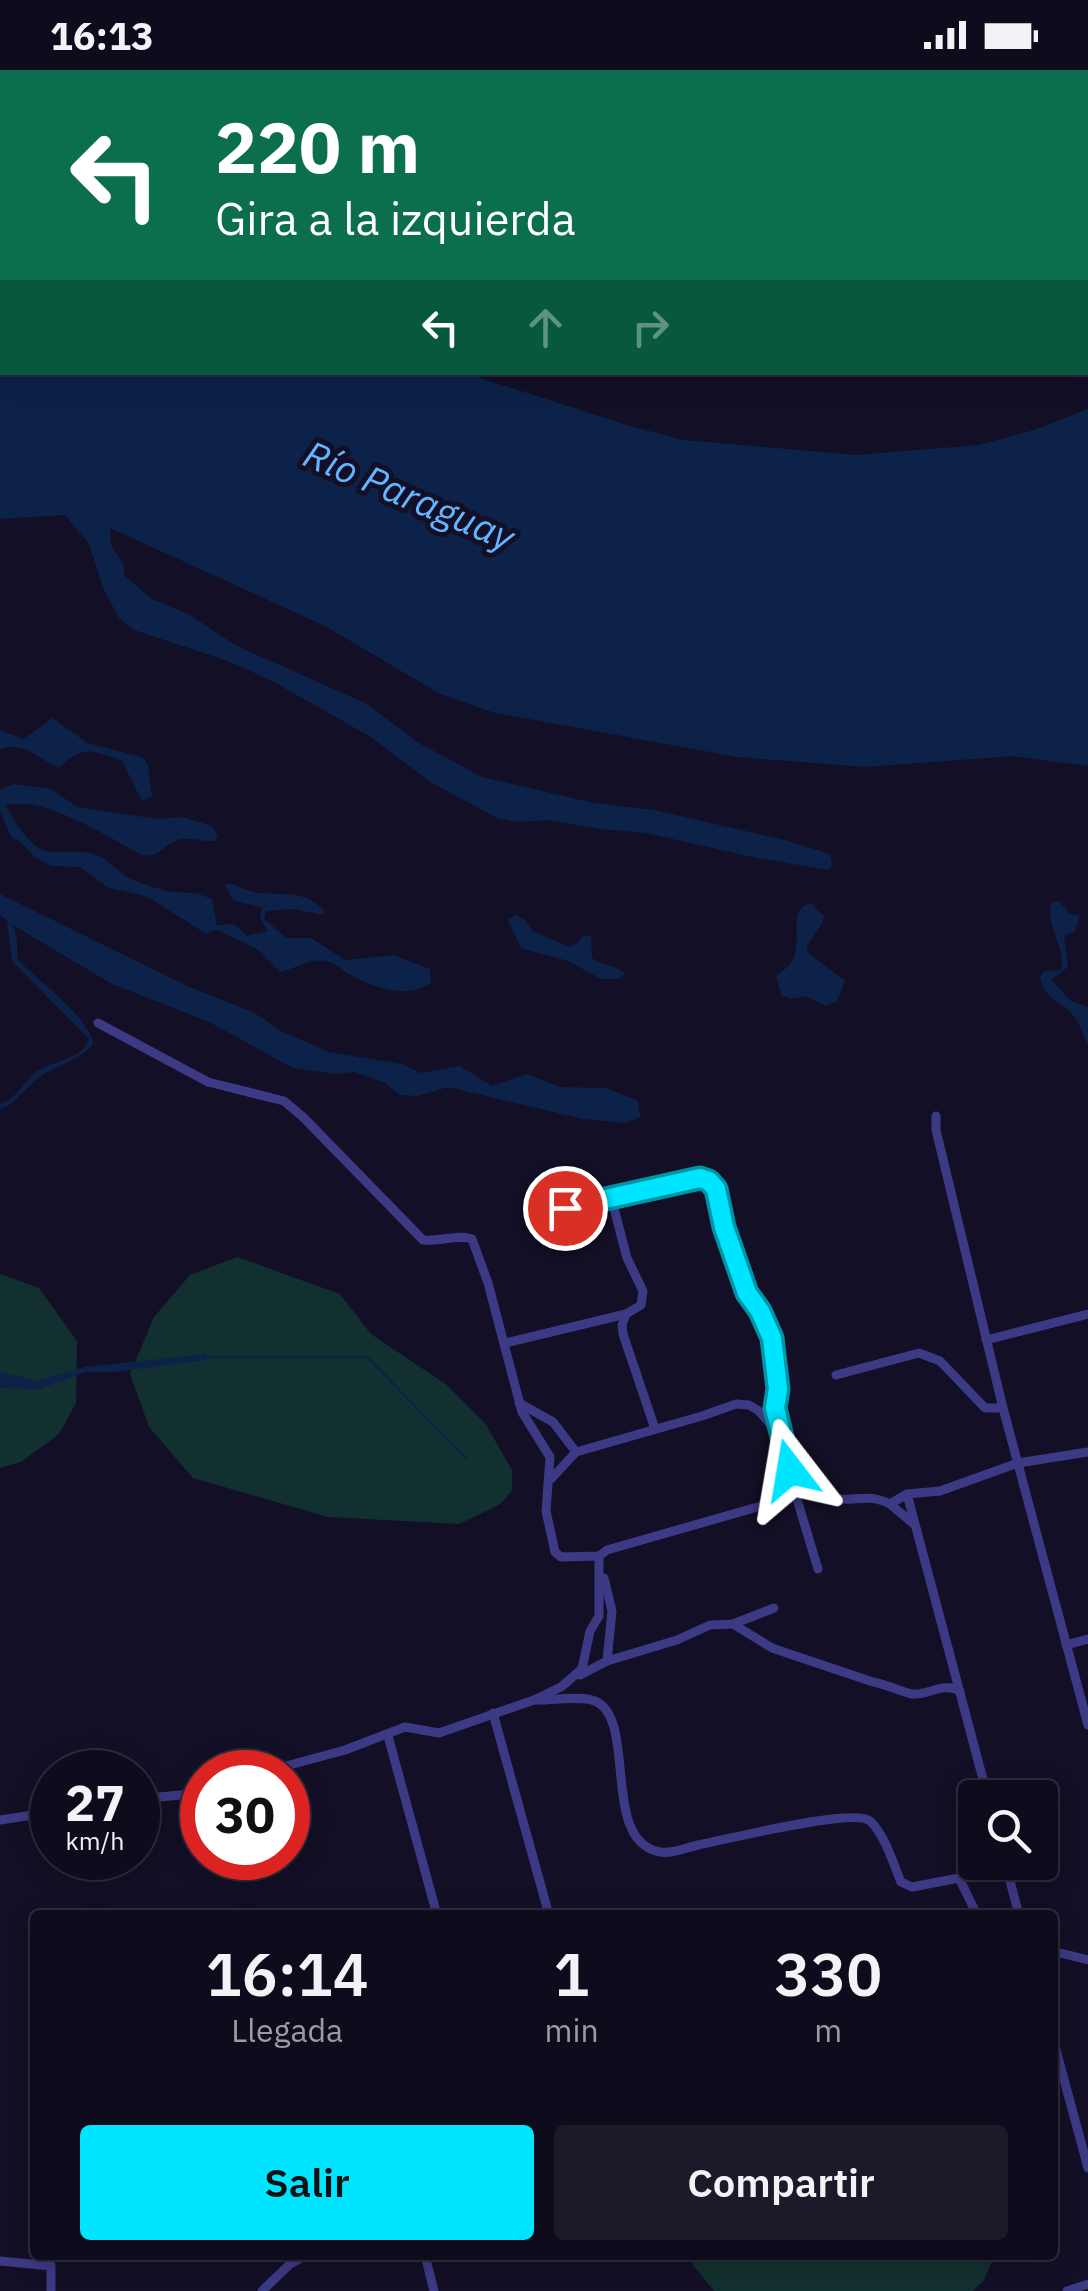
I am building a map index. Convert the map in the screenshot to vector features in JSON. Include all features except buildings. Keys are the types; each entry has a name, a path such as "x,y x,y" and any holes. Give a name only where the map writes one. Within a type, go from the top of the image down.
{"street":[{"path":"98,1023 218,1087 284,1102 303,1116 423,1240 448,1241 465,1236 472,1239 519,1403 550,1457 546,1512 556,1552 569,1559 599,1556 607,1550 796,1496"},
{"path":"936,1116 936,1130 986,1340 1088,1725"},
{"path":"565,1208 700,1178 716,1189 724,1227 747,1293 772,1338 778,1389 775,1408 818,1569"},
{"path":"505,1344 626,1314 641,1305 644,1297 627,1258 611,1197"},
{"path":"626,1314 624,1334 655,1429"},
{"path":"986,1340 1087,1318"},
{"path":"836,1375 919,1353 940,1361 985,1408 1003,1408"},
{"path":"519,1403 552,1422 576,1452"},
{"path":"548,1482 576,1452 736,1404 749,1405 767,1418 786,1444"},
{"path":"890,1504 907,1494 940,1491 1018,1463 1088,1452"},
{"path":"790,1470 836,1500 872,1496 890,1504 916,1525"},
{"path":"907,1494 983,1780"},
{"path":"599,1556 612,1611 607,1661"},
{"path":"576,1677 587,1658 590,1632 601,1608 599,1556"},
{"path":"310,1759 405,1728 439,1733 534,1700 607,1661 677,1640 710,1625 733,1624 774,1608"},
{"path":"733,1624 772,1648 873,1682 890,1684 908,1694 946,1686 960,1691"},
{"path":"1066,1644 1088,1639"},
{"path":"534,1700 591,1699 607,1711 629,1823 643,1846 670,1853 834,1816 863,1817 879,1834 901,1882 912,1886 959,1878 975,1910"},
{"path":"493,1713 547,1910"},
{"path":"388,1736 436,1910"},
{"path":"0,1820 30,1815"},
{"path":"1011,1880 1019,1910"},
{"path":"1058,1952 1088,1960"},
{"path":"1058,2057 1088,2168"},
{"path":"262,2291 297,2260"},
{"path":"426,2260 434,2291"},
{"path":"0,2262 51,2266 52,2291"},
{"path":"1067,2291 1088,2284"}],"green space":[{"path":"237,1257 340,1294 371,1334 447,1385 485,1423 512,1470 512,1491 499,1505 459,1524 328,1517 193,1478 149,1427 130,1374 154,1317 190,1275"},
{"path":"0,1274 39,1288 77,1341 76,1403 59,1434 21,1462 0,1468"},
{"path":"692,2260 993,2260 984,2280 973,2291 714,2291"}],"water":[{"name":"Río Paraguay","path":"0,375 471,375 684,440 856,455 979,445 1034,430 1088,409 1088,766 1013,756 865,767 737,757 495,713 440,694 327,627 110,528 111,545 123,564 125,576 152,599 190,615 235,645 367,704 417,742 482,777 785,840 830,854 832,865 828,870 757,858 646,833 550,820 515,822 497,818 430,782 371,737 272,681 228,661 134,630 119,618 104,590 89,544 65,515 0,519"},
{"path":"53,718 87,743 142,757 148,765 152,797 142,801 122,761 104,754 81,753 59,768 24,749 0,749 0,730 23,739"},
{"path":"13,784 51,789 77,807 158,819 182,817 212,826 218,835 214,841 178,840 158,853 144,856 58,812 40,806 6,805 37,847 93,854 141,883 212,899 217,925 234,924 247,936 268,931 260,918 262,907 234,901 227,883 260,893 299,896 325,912 322,915 294,909 266,911 264,919 287,938 311,938 345,960 393,955 430,969 431,982 411,991 389,990 319,960 280,972 257,949 217,930 205,933 146,896 109,888 80,867 51,866 12,838 7,828 0,812 0,790"},
{"path":"0,894 187,986 253,1012 281,1031 329,1052 402,1064 421,1073 460,1066 492,1086 527,1074 560,1087 606,1088 638,1101 640,1117 626,1123 583,1119 448,1087 417,1096 400,1095 385,1083 355,1072 335,1074 293,1068 209,1022 112,984 13,925 17,958 82,1022 93,1044 81,1055 38,1078 16,1100 0,1109 0,1104 11,1099 36,1072 74,1056 89,1039 12,961 7,920 0,915"},
{"path":"1059,901 1070,914 1080,915 1075,931 1064,936 1068,967 1051,980 1071,1001 1088,1007 1088,1044 1072,1014 1052,999 1040,978 1044,971 1061,970 1061,952 1050,911 1052,902"},
{"path":"811,903 824,916 807,946 808,953 845,981 837,1001 826,1006 806,996 791,999 781,995 776,976 795,955 798,915"},
{"path":"515,915 533,931 569,947 583,936 591,936 592,958 625,974 618,979 601,979 568,961 521,948 508,920"},
{"path":"207,1354 206,1360 86,1372 40,1389 0,1388 0,1372 38,1381 85,1367"}],"waterway":[{"path":"205,1357 367,1357 466,1458"}],"route":[{"path":"565,1208 700,1178 716,1189 724,1227 747,1293 772,1338 778,1389 775,1408 790,1470"}]}
